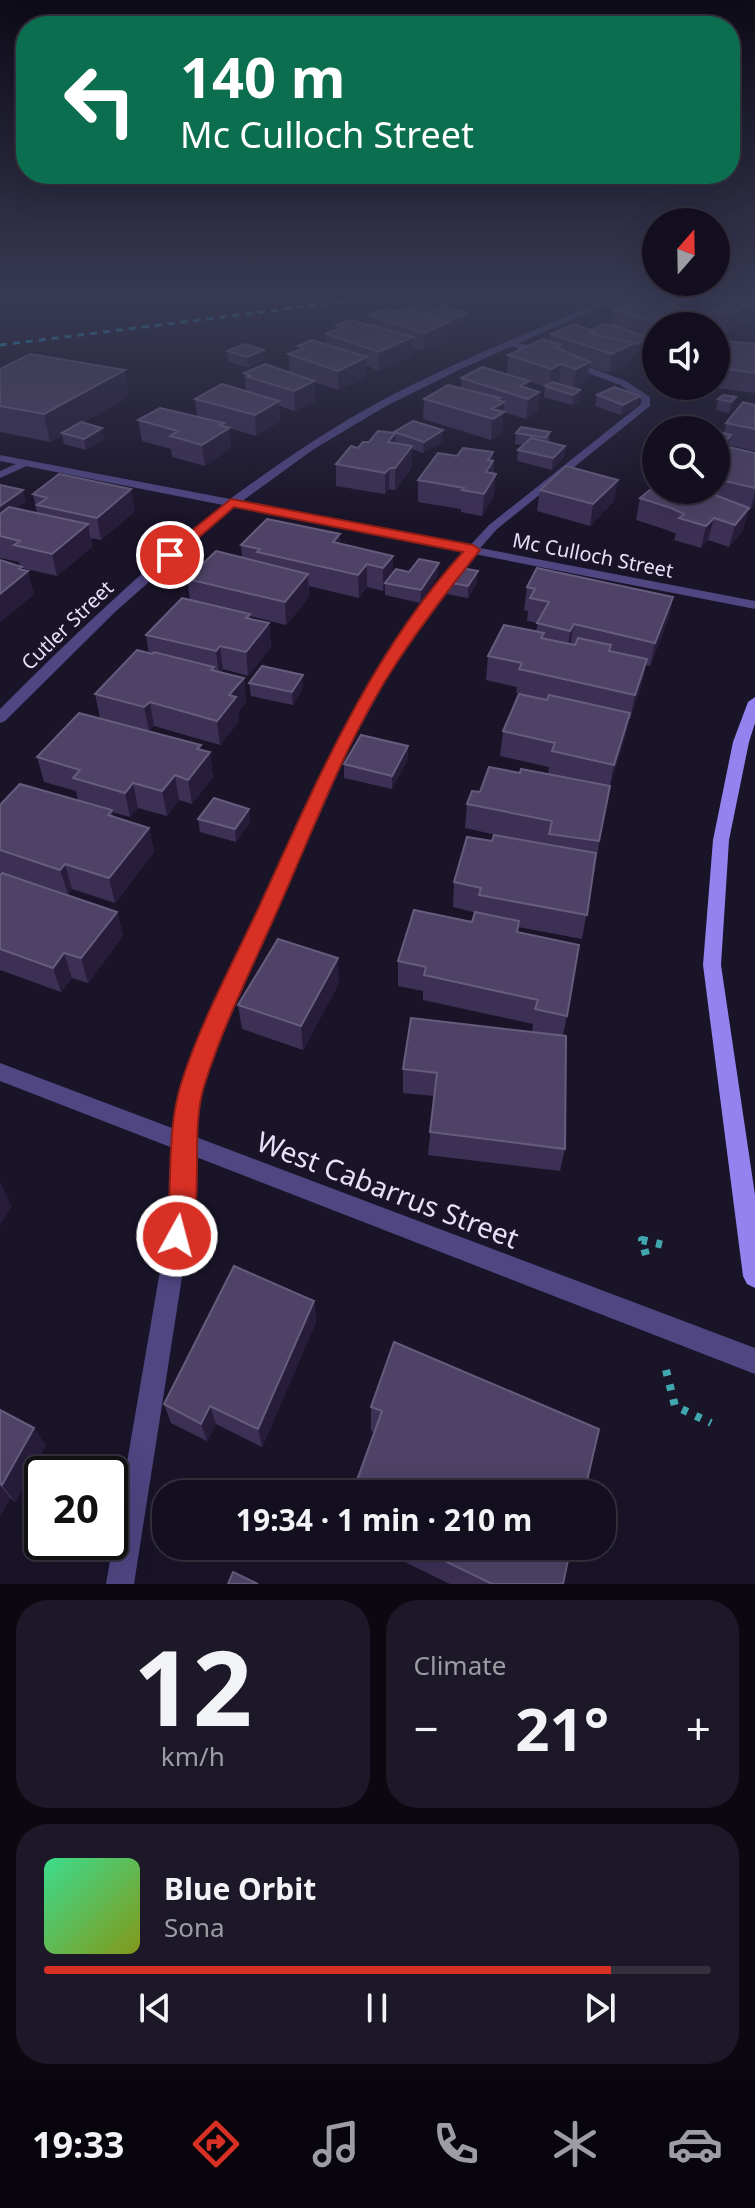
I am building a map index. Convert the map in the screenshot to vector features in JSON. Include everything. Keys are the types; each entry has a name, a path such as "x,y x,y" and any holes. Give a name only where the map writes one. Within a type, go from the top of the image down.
{"street":[{"name":"Cutler Street","path":"0,718 105,610 231,503 312,445 372,411 454,372"},
{"path":"120,1584 182,1207 182,1142 192,1085 228,997 345,740 388,664 455,569 493,527 645,406 647,399 623,383 593,372"},
{"name":"Mc Culloch Street","path":"0,458 755,605"},
{"path":"0,475 25,463"},
{"path":"755,702 741,742 721,840 712,965 755,1276"},
{"name":"West Cabarrus Street","path":"0,1072 755,1361"}],"path":[{"path":"646,1255 642,1240 668,1246"},
{"path":"666,1370 675,1406 711,1423"}],"building":[{"path":"0,372 121,372 44,414 0,406"},
{"path":"288,372 314,381 294,391 248,377 251,376 244,373"},
{"path":"473,372 499,372 529,381 520,386 539,392 528,399 461,378"},
{"path":"552,382 580,390 573,395 545,386"},
{"path":"222,384 279,401 255,415 195,399"},
{"path":"448,385 500,398 497,400 504,402 492,409 504,412 493,419 424,399"},
{"path":"614,387 640,396 623,405 597,395"},
{"path":"743,402 755,405 755,429 730,424 730,418"},
{"path":"160,408 224,423 220,425 229,428 202,445 170,436 178,431 138,420"},
{"path":"413,421 443,430 424,442 394,432"},
{"path":"81,422 102,428 84,439 62,433"},
{"path":"521,427 550,432 545,438 516,433"},
{"path":"378,431 395,433 388,442 412,446 395,468 385,473 336,464 351,446 358,448 363,442 369,442"},
{"path":"531,438 565,446 553,458 518,450"},
{"path":"730,447 755,453 755,488 730,482"},
{"path":"463,448 493,452 488,460 493,461 486,472 496,474 484,494 418,480 438,453 457,456"},
{"path":"566,466 618,480 593,504 540,490"},
{"path":"59,474 131,489 97,518 37,505 47,498 33,494"},
{"path":"0,485 23,490 0,506"},
{"path":"730,501 749,508 735,525 714,518 706,526 679,518 684,514 659,504 730,504"},
{"path":"9,507 88,524 52,554 14,545 20,541 0,536 0,514"},
{"path":"267,519 340,534 333,542 393,556 383,568 367,564 358,575 257,552 260,549 241,545"},
{"path":"216,551 308,574 285,602 187,579"},
{"path":"419,559 439,563 421,590 385,583 396,569 409,572"},
{"path":"0,560 28,571 0,594"},
{"path":"456,567 478,571 468,586 446,582"},
{"path":"537,568 673,597 655,643 574,624 570,631 537,623 549,602 530,598 535,589 527,587"},
{"path":"182,598 250,614 246,618 269,623 246,652 220,646 216,651 146,635"},
{"path":"504,625 544,633 541,638 575,645 578,638 611,645 609,651 647,659 635,695 519,669 522,663 488,656"},
{"path":"137,650 214,667 211,670 244,678 229,695 236,697 217,721 150,702 144,707 95,694"},
{"path":"262,666 303,675 292,692 249,683"},
{"path":"519,694 547,700 549,695 630,713 614,765 552,751 555,743 503,731"},
{"path":"79,713 201,745 197,749 210,752 188,780 175,775 162,791 133,783 125,793 73,778 80,770 37,757"},
{"path":"361,735 408,746 392,776 344,764"},
{"path":"489,767 520,773 521,769 610,786 599,841 549,834 552,821 467,804 472,791 480,792"},
{"path":"20,784 112,810 108,815 149,828 109,878 65,864 60,870 0,850 0,805"},
{"path":"214,798 249,809 235,829 198,819"},
{"path":"494,835 596,853 587,915 479,895 481,888 454,882 467,837 492,841"},
{"path":"2,873 117,912 81,958 64,953 53,968 0,949"},
{"path":"414,910 472,922 475,912 519,921 517,932 579,945 567,1016 535,1009 538,1000 424,975 426,967 398,961"},
{"path":"278,939 338,958 301,1026 238,1005"},
{"path":"411,1018 566,1036 565,1149 430,1132 437,1073 403,1069"},
{"path":"234,1266 314,1301 258,1429 210,1406 201,1424 164,1404"},
{"path":"394,1342 599,1429 587,1480 357,1480 382,1411 371,1407"},
{"path":"0,1410 34,1428 2,1485 0,1484"},
{"path":"443,1560 568,1560 563,1584 492,1584"},
{"path":"233,1572 258,1584 228,1584"}],"route":[{"path":"170,555 231,503 473,550 455,569 388,664 345,740 228,997 192,1085 182,1142 182,1207 177,1236"}]}
